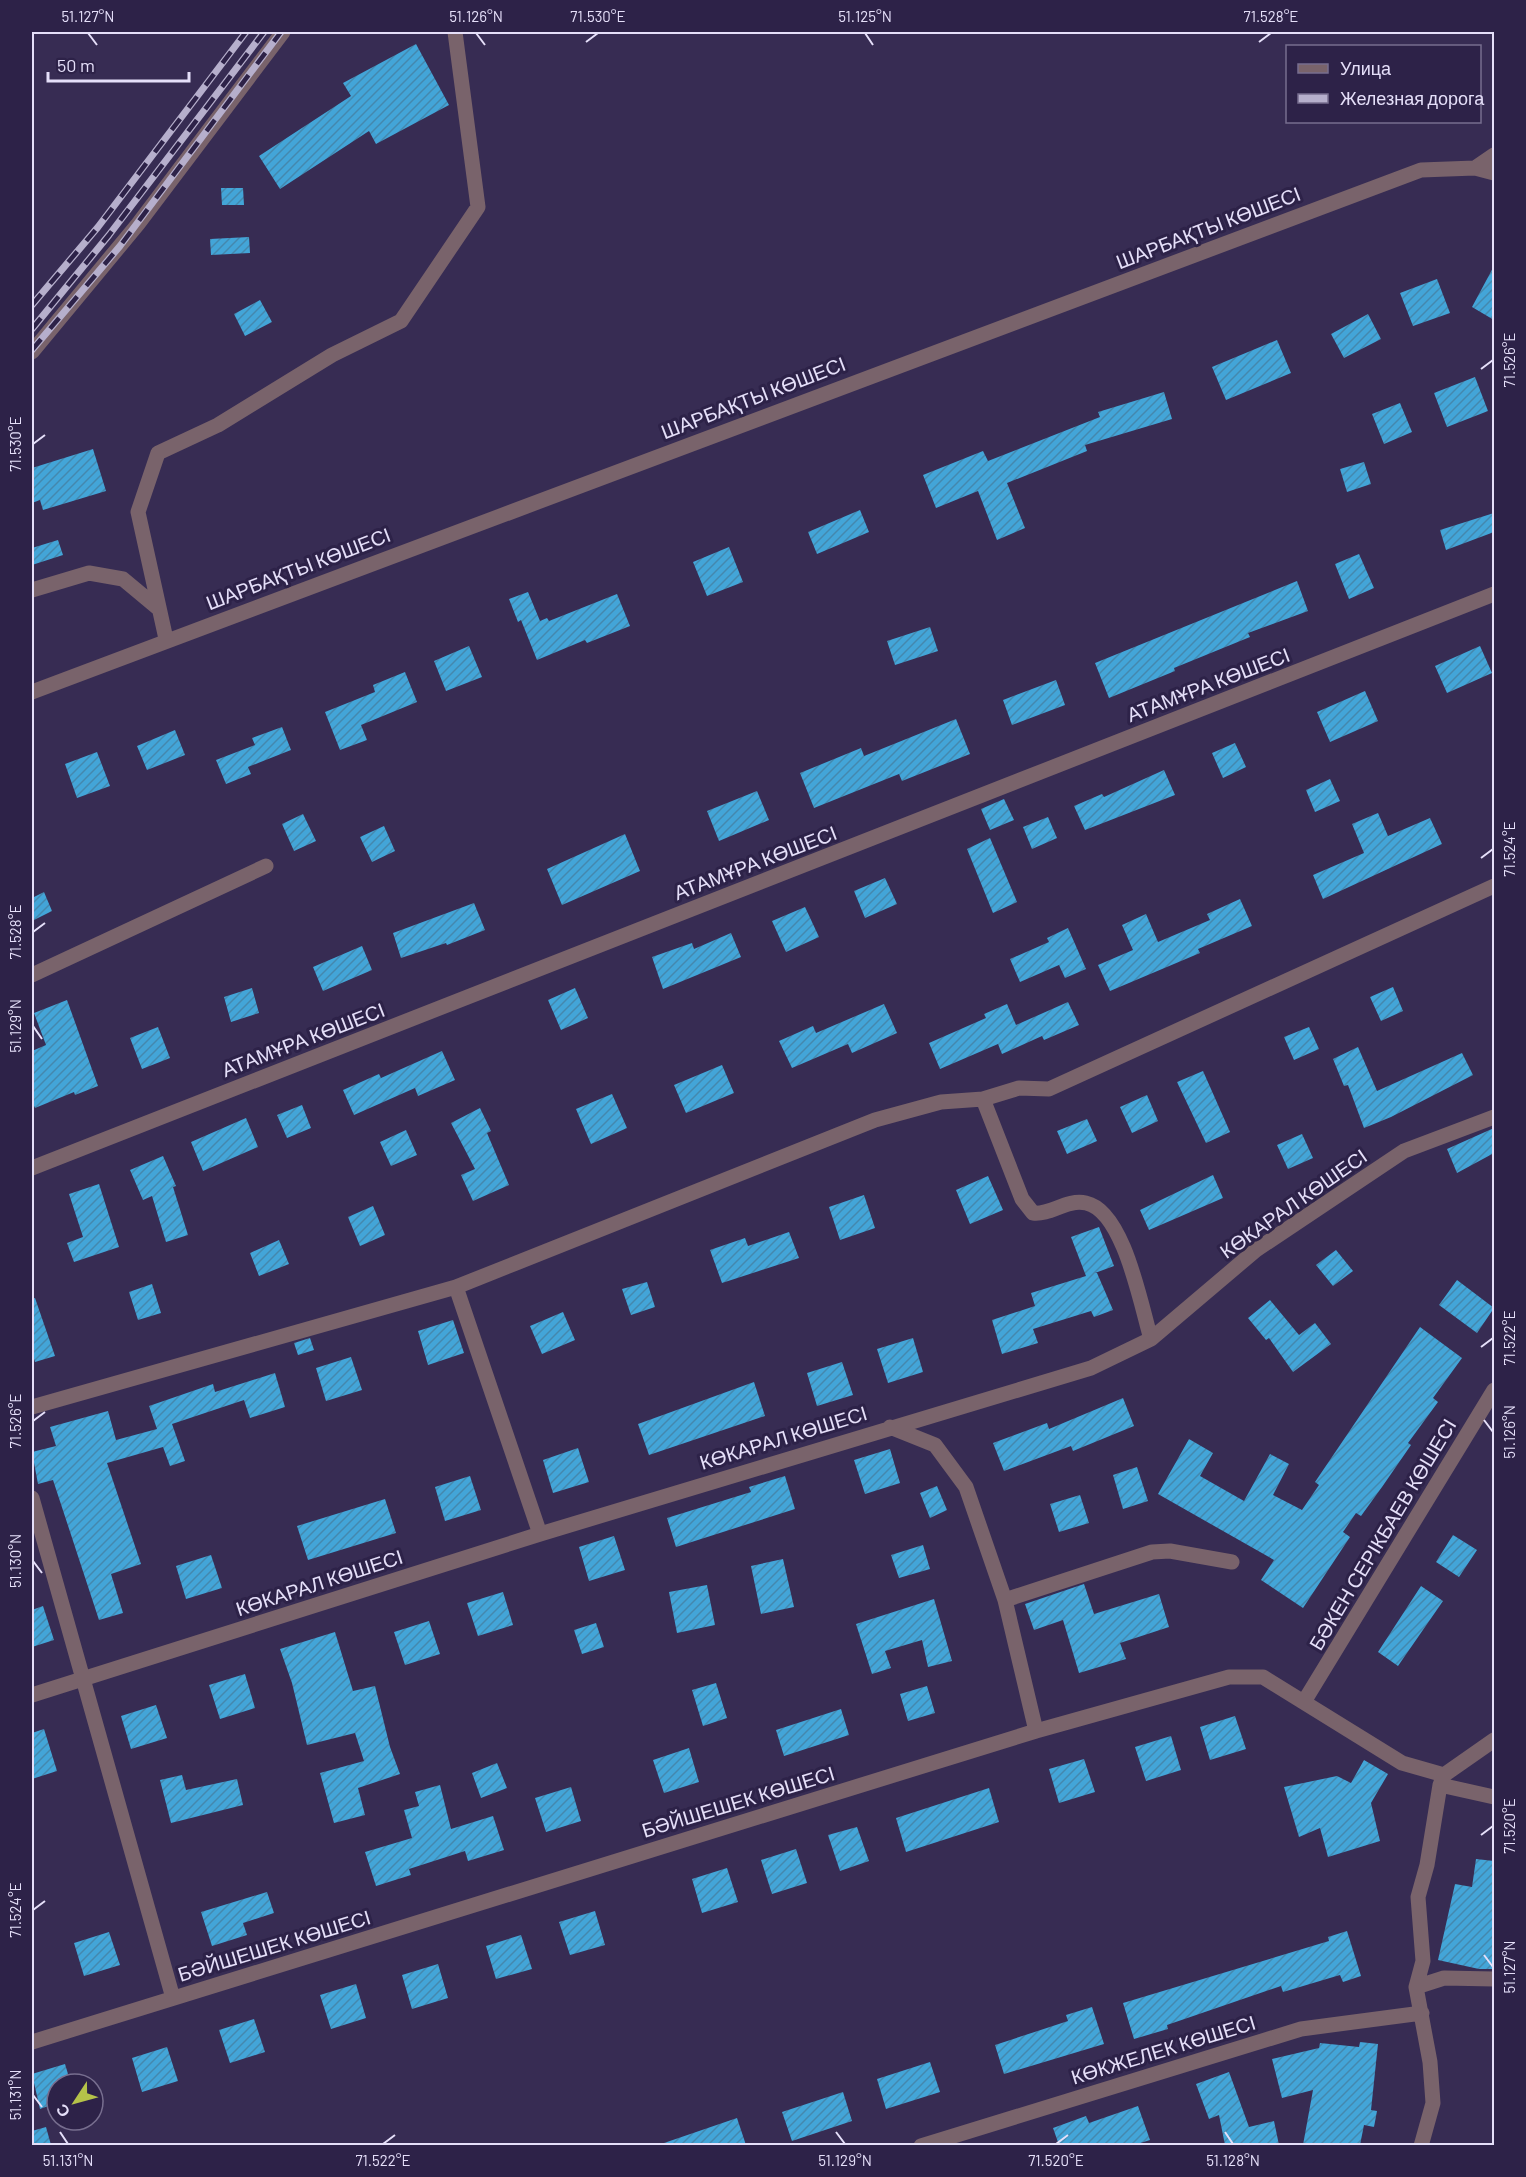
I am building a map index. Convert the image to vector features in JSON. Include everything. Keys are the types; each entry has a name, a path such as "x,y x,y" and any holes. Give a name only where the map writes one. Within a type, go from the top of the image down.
{"street":[{"path":"32,352 138,224 283,32"},
{"path":"166,639 138,512 158,453 218,425 332,355 401,321 478,207 455,32"},
{"path":"1475,168 1494,155"},
{"name":"ШАРБАҚТЫ КӨШЕСІ","path":"32,692 166,639 1421,170 1475,168 1494,173"},
{"path":"32,590 89,573 123,579 159,609"},
{"name":"АТАМҰРА КӨШЕСІ","path":"32,1168 1494,594"},
{"path":"32,975 266,866"},
{"path":"32,1409 456,1287 875,1120 941,1102 983,1100 1019,1088 1049,1089 1494,886"},
{"path":"983,1100 1022,1199 1032,1213 1041,1214 1074,1202 1089,1204 1105,1215 1119,1232 1151,1340"},
{"name":"КӨКАРАЛ КӨШЕСІ","path":"32,1695 540,1534 1090,1368 1151,1340 1256,1250 1404,1151 1494,1117"},
{"path":"456,1287 540,1534"},
{"name":"БӘКЕН СЕРІКБАЕВ КӨШЕСІ","path":"1305,1700 1494,1390"},
{"path":"890,1427 935,1445 966,1487 1005,1600 1036,1731"},
{"path":"32,1498 174,1998"},
{"path":"1005,1600 1152,1552 1170,1551 1232,1562"},
{"name":"БӘЙШЕШЕК КӨШЕСІ","path":"32,2042 1036,1731 1229,1677 1263,1677 1305,1700 1402,1762 1442,1780 1494,1797"},
{"path":"1421,2145 1433,2103 1422,2013 1416,1987 1423,1961 1418,1897 1427,1865 1442,1780 1494,1740"},
{"path":"1416,1987 1444,1978 1494,1979"},
{"name":"КӨКЖЕЛЕК КӨШЕСІ","path":"921,2145 1301,2029 1422,2013"}],"building":[{"path":"416,44 449,105 376,144 369,131 280,189 259,156 351,96 343,83"},
{"path":"221,188 243,188 244,205 222,205"},
{"path":"249,237 250,253 211,255 210,239"},
{"path":"1494,266 1494,320 1472,307"},
{"path":"1437,279 1450,313 1413,326 1400,293"},
{"path":"260,300 272,322 245,336 234,314"},
{"path":"1368,314 1381,339 1344,358 1331,334"},
{"path":"1277,340 1291,373 1226,400 1212,367"},
{"path":"1475,377 1488,411 1447,427 1434,393"},
{"path":"1164,392 1172,419 1085,445 1087,451 1007,483 1025,528 997,540 978,491 936,508 923,475 983,451 988,461 1100,417 1098,412"},
{"path":"1400,403 1412,432 1384,444 1372,414"},
{"path":"93,449 106,491 43,510 40,500 32,503 32,468"},
{"path":"1364,462 1371,484 1347,492 1340,469"},
{"path":"860,510 869,532 817,554 808,532"},
{"path":"1494,513 1494,532 1446,550 1440,530"},
{"path":"58,540 63,555 32,565 32,548"},
{"path":"729,547 743,582 707,596 693,562"},
{"path":"1359,554 1374,588 1349,599 1335,564"},
{"path":"1297,581 1308,611 1248,633 1250,637 1109,698 1095,663"},
{"path":"528,592 540,621 547,618 549,621 617,594 630,626 587,643 585,640 537,660 521,620 518,622 509,599"},
{"path":"930,627 938,651 895,665 887,641"},
{"path":"469,646 482,677 446,691 434,661"},
{"path":"1480,646 1492,673 1447,693 1435,666"},
{"path":"405,672 417,702 361,725 367,740 340,750 325,712 375,692 373,685"},
{"path":"1056,680 1065,705 1012,725 1003,700"},
{"path":"1365,691 1378,721 1330,742 1317,712"},
{"path":"956,719 970,754 902,781 899,774 814,808 800,773 861,748 864,756"},
{"path":"282,727 291,750 248,767 251,774 226,784 216,760 255,745 252,738"},
{"path":"175,730 185,755 147,770 137,746"},
{"path":"1235,743 1246,767 1223,778 1212,753"},
{"path":"97,752 110,786 77,798 65,764"},
{"path":"1164,770 1175,795 1085,830 1074,806 1102,794 1104,797"},
{"path":"1330,779 1340,801 1315,812 1306,790"},
{"path":"757,791 769,820 719,841 707,811"},
{"path":"1004,799 1014,820 990,830 981,809"},
{"path":"1378,813 1388,836 1430,818 1442,844 1323,899 1313,875 1364,853 1352,824"},
{"path":"303,814 316,841 294,851 282,824"},
{"path":"1048,817 1057,838 1032,849 1023,827"},
{"path":"384,826 395,851 372,862 360,837"},
{"path":"625,834 640,871 562,905 547,869"},
{"path":"990,838 1017,902 993,913 967,849"},
{"path":"885,878 897,904 865,918 854,891"},
{"path":"44,892 52,911 32,921 32,898"},
{"path":"1240,899 1252,926 1198,949 1200,953 1110,991 1098,965 1133,950 1122,925 1146,914 1158,942 1210,920 1207,914"},
{"path":"474,903 485,930 447,945 446,943 401,958 393,933"},
{"path":"805,907 819,937 786,952 772,921"},
{"path":"1068,928 1086,969 1065,978 1059,965 1020,982 1010,959 1049,942 1047,938"},
{"path":"731,933 741,957 663,989 652,957 692,943 694,949"},
{"path":"362,946 372,970 323,991 313,967"},
{"path":"1393,987 1403,1011 1381,1021 1370,997"},
{"path":"252,988 259,1013 231,1022 224,997"},
{"path":"575,988 588,1018 561,1030 548,1000"},
{"path":"67,1000 98,1086 75,1095 74,1092 35,1108 32,1101 32,1051 46,1045 34,1013"},
{"path":"1068,1002 1079,1025 1044,1040 1042,1036 1002,1054 998,1044 940,1069 929,1043 986,1018 984,1014 1007,1004 1016,1025"},
{"path":"884,1004 897,1033 852,1053 848,1044 792,1068 779,1041 813,1026 816,1033"},
{"path":"158,1027 170,1058 142,1069 130,1038"},
{"path":"1309,1027 1319,1049 1294,1060 1284,1037"},
{"path":"1358,1047 1377,1091 1462,1053 1473,1075 1391,1117 1364,1128 1348,1085 1344,1086 1333,1059"},
{"path":"442,1051 455,1080 418,1096 415,1088 354,1115 343,1090 379,1074 381,1078"},
{"path":"722,1065 734,1093 686,1113 674,1085"},
{"path":"1203,1071 1230,1132 1206,1143 1177,1082"},
{"path":"612,1094 627,1128 591,1144 576,1109"},
{"path":"1147,1095 1158,1121 1132,1133 1120,1107"},
{"path":"302,1105 311,1128 287,1138 277,1115"},
{"path":"480,1108 491,1131 487,1133 509,1185 473,1201 461,1175 475,1169 451,1123"},
{"path":"246,1118 258,1147 203,1171 191,1142"},
{"path":"1087,1119 1097,1141 1067,1154 1057,1131"},
{"path":"1494,1128 1494,1153 1457,1173 1447,1149"},
{"path":"406,1130 417,1155 391,1166 380,1142"},
{"path":"1302,1134 1313,1158 1288,1169 1277,1145"},
{"path":"163,1156 176,1186 173,1187 188,1235 166,1242 152,1196 143,1200 130,1170"},
{"path":"1213,1175 1223,1198 1149,1230 1140,1210"},
{"path":"988,1176 1003,1210 970,1224 956,1190"},
{"path":"99,1184 119,1247 74,1262 67,1243 83,1237 69,1194"},
{"path":"864,1195 875,1228 840,1240 829,1207"},
{"path":"373,1206 385,1235 360,1246 348,1217"},
{"path":"1099,1227 1114,1266 1095,1273 1113,1310 1094,1317 1091,1311 1033,1329 1038,1343 1002,1354 992,1320 1035,1306 1031,1293 1086,1276 1071,1237"},
{"path":"789,1232 799,1258 722,1283 710,1250 745,1238 748,1246"},
{"path":"279,1240 289,1264 259,1276 250,1253"},
{"path":"1336,1250 1353,1271 1333,1286 1316,1265"},
{"path":"1457,1280 1494,1308 1477,1333 1439,1305"},
{"path":"647,1282 655,1307 631,1315 622,1289"},
{"path":"152,1284 161,1313 138,1320 129,1292"},
{"path":"32,1298 35,1298 55,1356 35,1362 32,1353"},
{"path":"1270,1300 1299,1335 1315,1323 1331,1344 1293,1372 1269,1338 1266,1340 1248,1318"},
{"path":"563,1312 575,1340 542,1354 530,1326"},
{"path":"453,1320 464,1353 428,1365 418,1331"},
{"path":"1420,1327 1462,1358 1433,1398 1438,1402 1408,1443 1411,1445 1361,1516 1356,1513 1343,1532 1350,1537 1303,1608 1261,1580 1274,1560 1158,1494 1189,1439 1213,1453 1200,1476 1244,1501 1270,1454 1289,1464 1273,1495 1302,1510 1319,1485 1315,1482"},
{"path":"310,1338 314,1350 298,1355 294,1343"},
{"path":"913,1338 923,1372 888,1383 877,1349"},
{"path":"351,1357 362,1390 326,1401 316,1368"},
{"path":"842,1362 853,1395 817,1406 807,1373"},
{"path":"275,1373 285,1407 250,1418 244,1400 172,1424 185,1461 170,1466 163,1447 107,1463 141,1564 111,1574 123,1613 99,1620 53,1480 38,1484 32,1452 56,1446 50,1427 108,1411 116,1440 157,1429 149,1406 213,1384 215,1392"},
{"path":"754,1382 765,1416 649,1455 638,1424"},
{"path":"1123,1398 1134,1426 1073,1451 1071,1446 1004,1471 993,1443 1047,1423 1049,1429"},
{"path":"578,1448 589,1482 553,1493 543,1460"},
{"path":"890,1449 900,1483 865,1494 854,1460"},
{"path":"1137,1467 1148,1501 1123,1509 1113,1475"},
{"path":"470,1476 481,1510 445,1521 435,1487"},
{"path":"785,1476 795,1509 676,1547 667,1518 751,1492 749,1487"},
{"path":"937,1486 947,1510 930,1518 920,1493"},
{"path":"1080,1495 1089,1523 1059,1532 1050,1504"},
{"path":"385,1499 396,1533 308,1560 297,1526"},
{"path":"1453,1535 1477,1550 1459,1577 1436,1562"},
{"path":"614,1536 625,1570 589,1581 579,1547"},
{"path":"923,1545 930,1569 899,1578 891,1555"},
{"path":"211,1555 222,1588 186,1599 176,1566"},
{"path":"783,1559 794,1607 761,1614 751,1566"},
{"path":"1084,1584 1094,1614 1159,1594 1169,1627 1120,1643 1126,1659 1079,1673 1063,1620 1034,1630 1025,1604"},
{"path":"707,1585 715,1625 677,1633 669,1592"},
{"path":"1421,1586 1443,1601 1398,1666 1378,1652"},
{"path":"503,1592 513,1625 478,1636 467,1603"},
{"path":"934,1599 952,1661 928,1667 922,1640 885,1651 891,1668 872,1674 856,1624"},
{"path":"43,1606 54,1640 32,1647 32,1610"},
{"path":"429,1621 440,1654 405,1665 394,1632"},
{"path":"596,1623 604,1647 582,1654 574,1630"},
{"path":"335,1632 353,1691 375,1686 390,1747 400,1774 358,1788 365,1815 334,1823 320,1773 364,1761 355,1733 307,1745 292,1683 280,1649"},
{"path":"245,1674 255,1708 220,1719 209,1685"},
{"path":"716,1683 727,1718 703,1726 692,1690"},
{"path":"927,1686 935,1713 908,1721 900,1694"},
{"path":"156,1705 167,1738 131,1749 121,1716"},
{"path":"841,1709 849,1735 784,1756 776,1730"},
{"path":"1235,1716 1246,1749 1210,1760 1200,1727"},
{"path":"44,1729 57,1771 32,1779 32,1733"},
{"path":"1171,1736 1181,1770 1146,1781 1135,1747"},
{"path":"689,1748 699,1782 664,1793 653,1760"},
{"path":"1084,1759 1095,1792 1059,1803 1049,1769"},
{"path":"1364,1760 1388,1774 1371,1803 1380,1841 1328,1857 1320,1828 1299,1837 1284,1787 1337,1776 1351,1783"},
{"path":"497,1763 507,1788 481,1798 472,1773"},
{"path":"182,1775 186,1790 237,1779 243,1805 171,1823 160,1780"},
{"path":"440,1785 451,1829 493,1816 504,1850 468,1861 465,1851 409,1869 411,1875 376,1886 365,1852 412,1838 404,1810 419,1806 415,1792"},
{"path":"571,1787 581,1821 546,1832 535,1798"},
{"path":"989,1788 999,1822 906,1852 896,1818"},
{"path":"857,1827 869,1861 840,1871 828,1835"},
{"path":"796,1849 807,1883 772,1894 761,1860"},
{"path":"1476,1859 1494,1861 1494,1969 1479,1969 1438,1960 1455,1884 1472,1887"},
{"path":"727,1868 738,1902 702,1913 692,1879"},
{"path":"267,1892 274,1913 243,1923 247,1935 212,1946 201,1912"},
{"path":"595,1911 605,1945 570,1955 559,1922"},
{"path":"1347,1931 1361,1976 1343,1982 1340,1975 1283,1992 1281,1986 1167,2025 1168,2029 1134,2039 1123,2003 1329,1941 1328,1937"},
{"path":"109,1932 120,1965 84,1976 74,1943"},
{"path":"521,1935 532,1969 496,1979 486,1946"},
{"path":"438,1964 448,1998 412,2009 402,1975"},
{"path":"356,1984 366,2018 331,2029 320,1995"},
{"path":"1092,2007 1104,2044 1004,2074 995,2045 1068,2021 1066,2015"},
{"path":"254,2019 265,2052 230,2063 219,2030"},
{"path":"1360,2042 1378,2044 1371,2110 1377,2111 1374,2127 1364,2125 1360,2145 1303,2145 1313,2090 1282,2098 1272,2059 1319,2048 1320,2043 1359,2047"},
{"path":"167,2047 178,2081 142,2092 132,2058"},
{"path":"930,2062 940,2092 886,2109 877,2079"},
{"path":"65,2064 67,2072 45,2072 45,2107 40,2109 32,2074"},
{"path":"1229,2072 1249,2127 1274,2121 1279,2145 1225,2145 1219,2115 1209,2119 1196,2084"},
{"path":"843,2092 852,2121 792,2141 782,2112"},
{"path":"1138,2106 1150,2140 1134,2145 1059,2145 1053,2128 1086,2116 1089,2123"},
{"path":"737,2118 746,2145 664,2145 664,2143"},
{"path":"45,2127 51,2145 32,2145 32,2131"}],"railway":[{"path":"32,305 98,227 246,32"},
{"path":"32,329 109,235 264,32"},
{"path":"32,350 120,246 281,32"}]}
